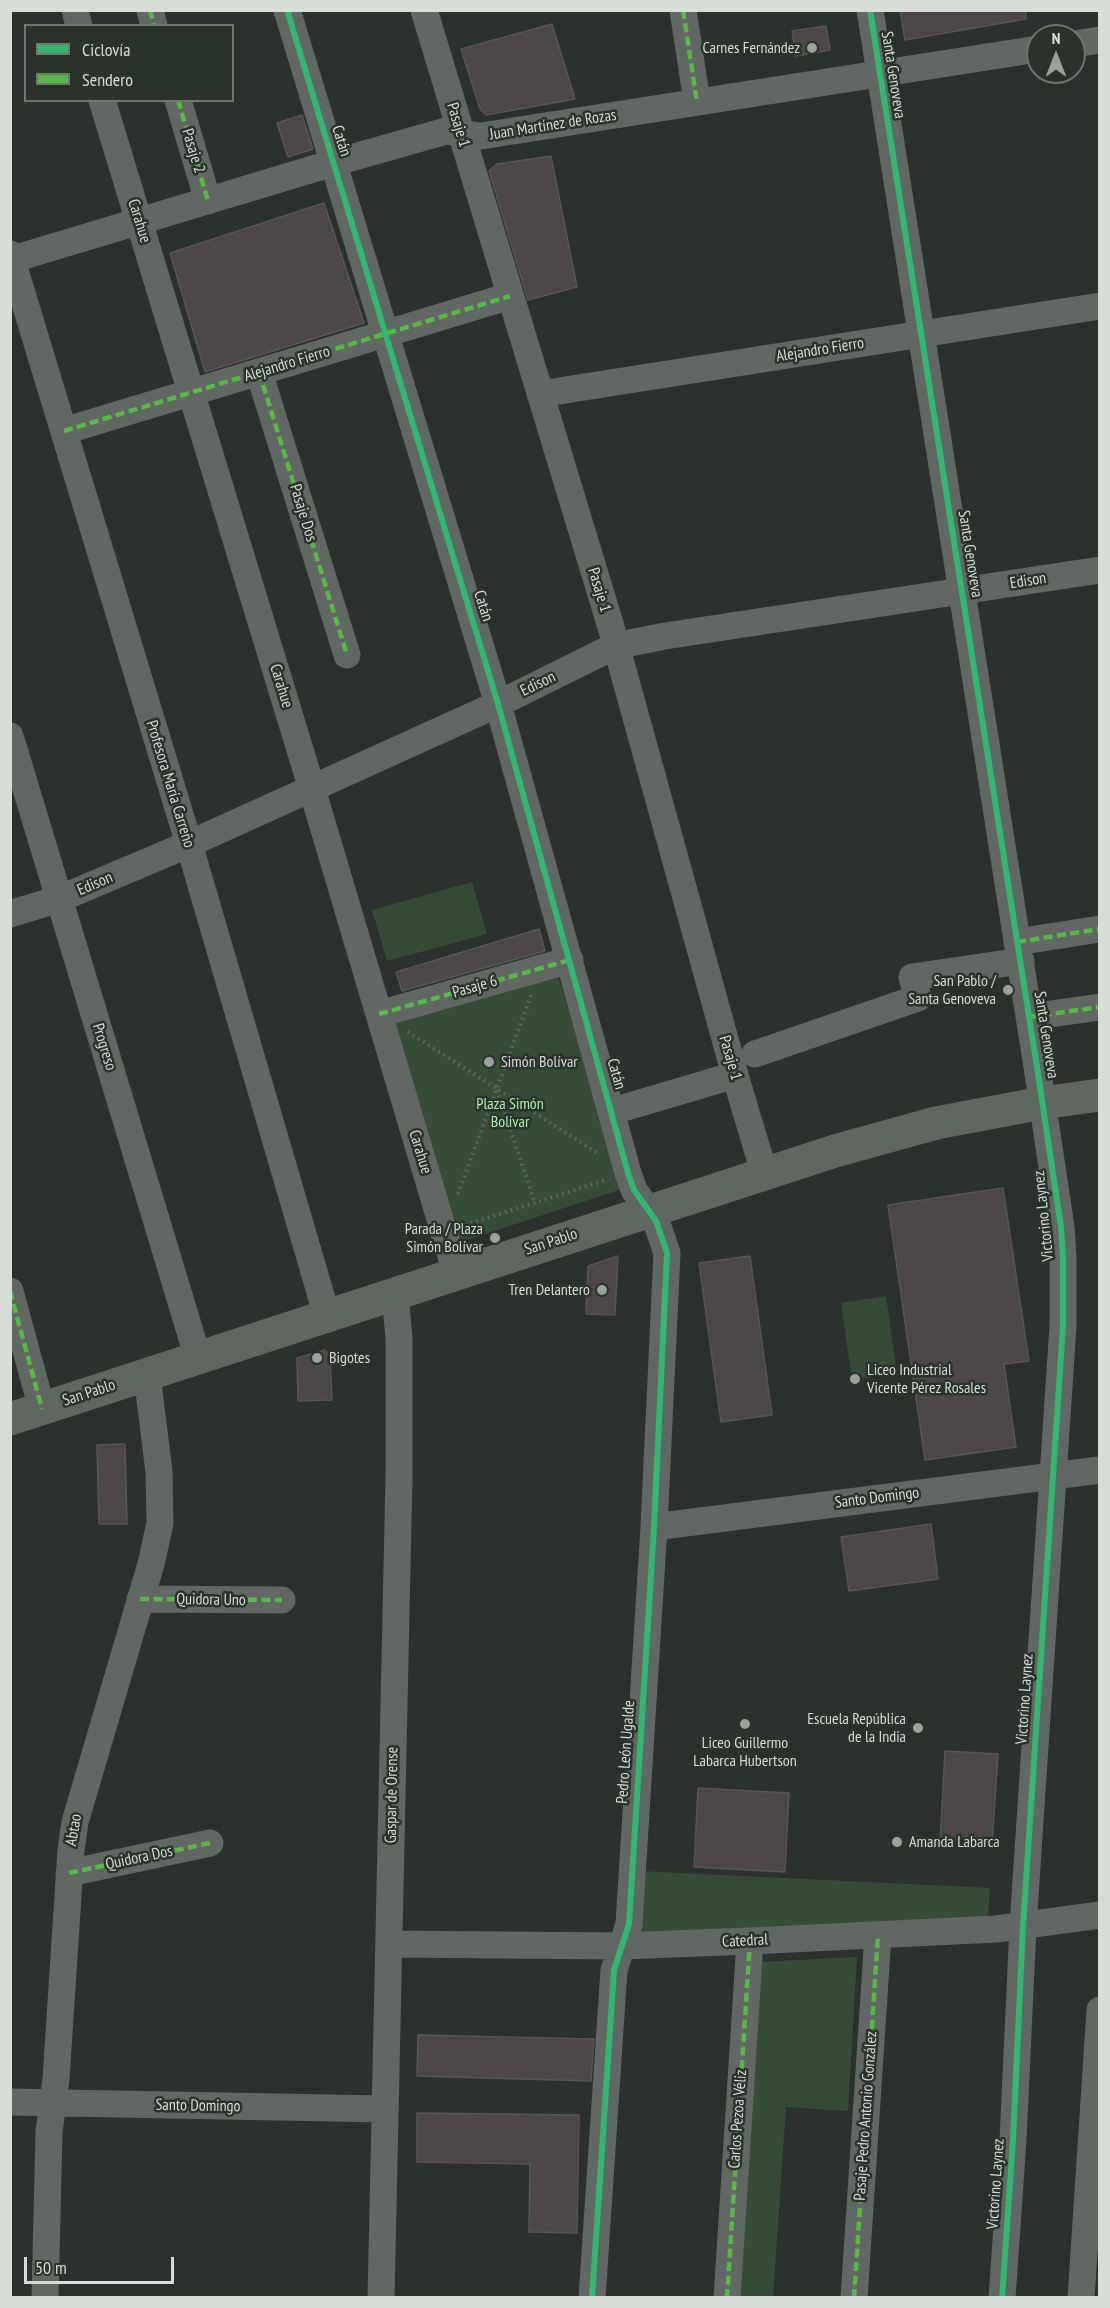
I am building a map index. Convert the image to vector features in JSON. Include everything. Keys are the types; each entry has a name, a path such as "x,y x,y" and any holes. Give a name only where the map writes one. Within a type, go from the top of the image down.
{"main road":[{"name":"San Pablo","path":"10,1419 764,1172 936,1123 1042,1103 1100,1095"}],"street":[{"name":"Catán","path":"287,10 498,704 613,1111 628,1173 634,1190 648,1210"},
{"name":"Pasaje 1","path":"424,10 615,646 764,1172"},
{"path":"682,10 697,102"},
{"name":"Santa Genoveva","path":"870,10 1042,1103"},
{"name":"Juan Martínez de Rozas","path":"11,258 446,131 481,136 1026,51"},
{"name":"Carahue","path":"103,102 312,789 456,1273"},
{"name":"Pasaje 2","path":"179,102 208,201"},
{"name":"Profesora María Carreño","path":"11,258 189,844 327,1316"},
{"name":"Alejandro Fierro","path":"64,431 510,296"},
{"name":"Alejandro Fierro","path":"540,394 1100,306"},
{"name":"Pasaje Dos","path":"259,372 347,655"},
{"name":"Edison","path":"10,914 59,899 189,844 498,704 615,646 677,634 1100,570"},
{"name":"Progreso","path":"10,736 198,1358"},
{"path":"755,1054 918,998 912,977 1019,952 1100,929"},
{"name":"Pasaje 6","path":"379,1014 570,960"},
{"path":"1029,1017 1100,1007"},
{"path":"613,1111 735,1075"},
{"name":"Victorino Laynez","path":"1002,2298 1013,2140 1023,1926 1063,1326 1064,1267 1061,1227 1042,1103"},
{"name":"Pedro León Ugalde","path":"592,2298 614,1970 629,1924 654,1527 667,1253 662,1235 648,1210"},
{"path":"10,1291 42,1409"},
{"name":"Gaspar de Orense","path":"381,2298 399,1477 399,1339 395,1293"},
{"name":"Abtao","path":"45,2298 49,2132 75,1822 140,1599 159,1523 159,1472 147,1375"},
{"name":"Santo Domingo","path":"654,1527 1100,1470"},
{"name":"Quidora Uno","path":"140,1599 282,1600"},
{"name":"Quidora Dos","path":"69,1874 210,1843"},
{"name":"Catedral","path":"389,1944 621,1946 750,1941 1023,1926 1100,1916"},
{"name":"Pasaje Pedro Antonio González","path":"854,2298 878,1935"},
{"name":"Carlos Pezoa Véliz","path":"727,2298 750,1941"},
{"path":"1082,2298 1100,2010"},
{"name":"Santo Domingo","path":"10,2102 385,2109"}],"path":[{"path":"444,1232 541,969"},
{"path":"379,1014 628,1173"},
{"path":"496,1089 535,1203"},
{"path":"444,1232 628,1173"}],"green space":[{"path":"472,882 487,934 387,961 372,910"},
{"name":"Plaza Simón Bolívar","path":"557,973 625,1188 461,1242 388,1022"},
{"path":"886,1296 897,1374 852,1380 841,1303"},
{"path":"640,1871 990,1888 988,1919 638,1935"},
{"path":"857,1957 848,2111 786,2107 773,2297 735,2298 759,1962"}],"building":[{"path":"900,10 1026,10 1026,19 905,40"},
{"path":"552,24 575,99 486,115 480,109 461,49"},
{"path":"826,26 830,50 796,56 792,31"},
{"path":"302,115 313,149 288,157 277,123"},
{"path":"551,156 577,287 528,300 489,171 497,164"},
{"path":"324,203 364,323 205,372 170,253"},
{"path":"539,929 545,951 402,991 396,972"},
{"path":"1003,1188 1029,1361 1004,1364 1016,1447 925,1460 888,1205"},
{"name":"Tren Delantero","path":"618,1256 615,1315 586,1314 588,1266"},
{"path":"750,1256 772,1415 721,1422 699,1263"},
{"path":"325,1350 330,1355 332,1400 298,1401 297,1358"},
{"path":"125,1444 127,1524 99,1524 97,1445"},
{"path":"931,1524 938,1579 849,1591 841,1537"},
{"path":"945,1751 998,1754 992,1845 940,1842"},
{"path":"698,1788 789,1793 785,1872 694,1867"},
{"path":"418,2035 594,2039 591,2081 417,2076"},
{"path":"417,2113 579,2115 577,2233 529,2232 530,2164 417,2162"}],"marked path":[{"path":"150,10 154,24"},
{"path":"683,10 697,102"},
{"path":"179,102 208,201"},
{"path":"64,431 510,296"},
{"path":"259,372 347,655"},
{"path":"1017,942 1100,929"},
{"path":"379,1014 570,960"},
{"path":"1029,1017 1100,1007"},
{"path":"10,1291 42,1409"},
{"path":"140,1599 282,1600"},
{"path":"69,1873 210,1843"},
{"path":"854,2298 878,1935"},
{"path":"727,2298 750,1941"}],"cycle path":[{"path":"287,10 498,704 628,1173 634,1190 656,1221 667,1253 654,1527 629,1924 614,1970 592,2298"},
{"path":"870,10 1037,1067 1061,1227 1063,1257 1063,1326 1023,1926 1013,2140 1002,2298"}],"place":[{"name":"Carnes Fernández","path":"812,48"},
{"name":"San Pablo / Santa Genoveva","path":"1008,990"},
{"name":"Simón Bolívar","path":"489,1062"},
{"name":"Parada / Plaza Simón Bolívar","path":"495,1238"},
{"name":"Tren Delantero","path":"602,1290"},
{"name":"Bigotes","path":"317,1358"},
{"name":"Liceo Industrial Vicente Pérez Rosales","path":"855,1379"},
{"name":"Liceo Guillermo Labarca Hubertson","path":"745,1724"},
{"name":"Escuela República de la India","path":"918,1728"},
{"name":"Amanda Labarca","path":"897,1842"}]}
